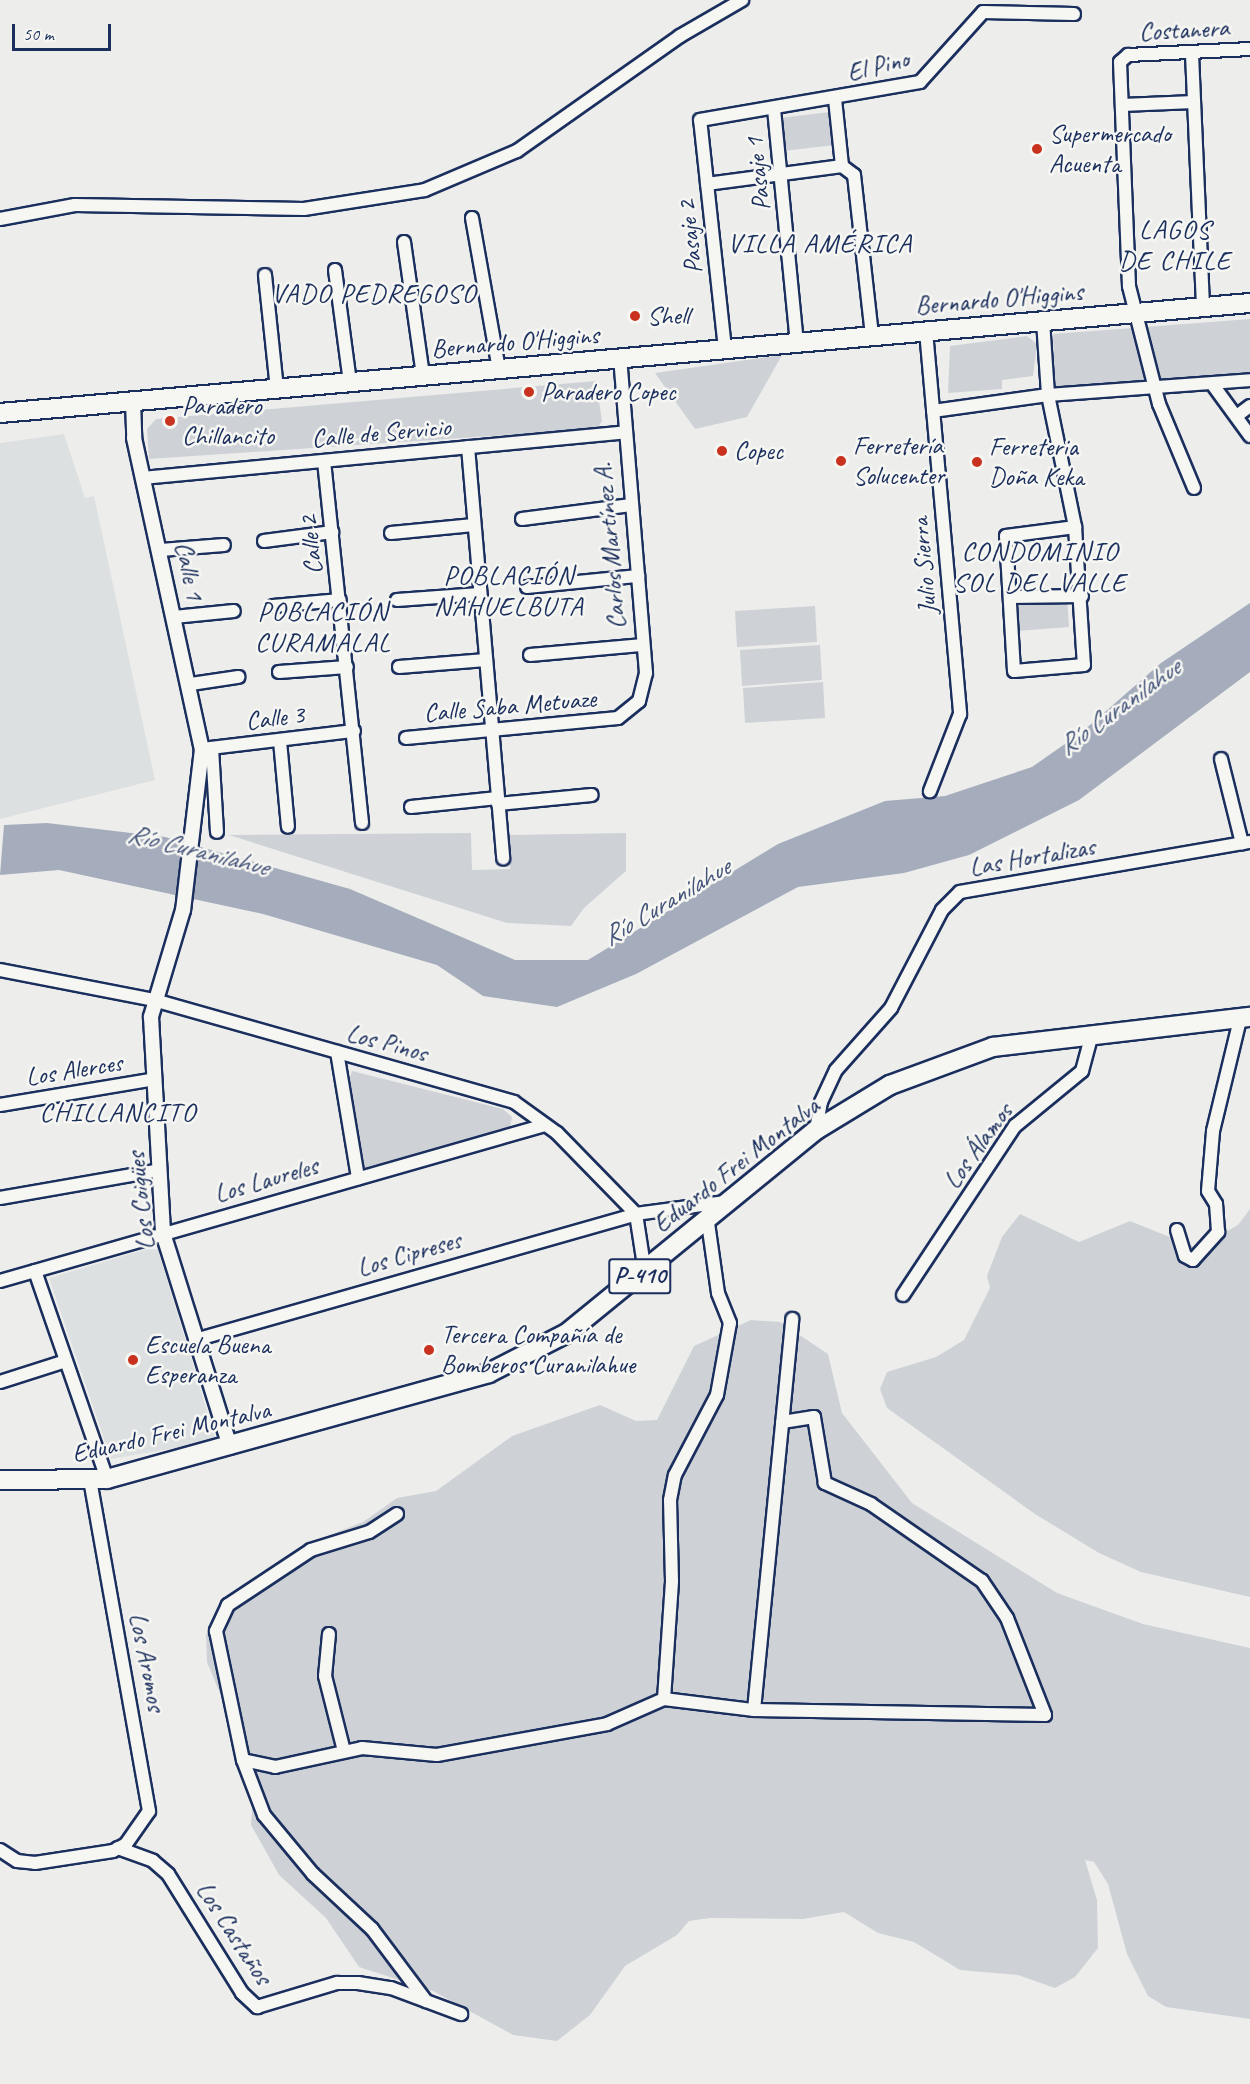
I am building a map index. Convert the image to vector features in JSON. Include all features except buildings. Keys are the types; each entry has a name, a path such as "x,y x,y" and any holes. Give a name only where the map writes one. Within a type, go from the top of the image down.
{"main road":[{"name":"Bernardo O'Higgins","path":"0,413 1250,303"},
{"name":"Eduardo Frei Montalva","path":"0,1479 98,1480 230,1447 506,1366 567,1333 645,1272 724,1202 816,1130 890,1086 957,1058 993,1047 1092,1033 1245,1018"}],"street":[{"path":"0,219 75,205 304,209 424,190 517,151 680,36 742,0"},
{"name":"El Pino","path":"700,120 835,99 920,82 983,12 1074,14"},
{"name":"Costanera","path":"1122,105 1122,58 1250,49"},
{"path":"1192,54 1203,307"},
{"path":"835,99 842,166"},
{"path":"1194,102 1122,105 1129,286 1154,389 1194,488"},
{"name":"Pasaje 1","path":"774,109 797,343"},
{"name":"Pasaje 2","path":"700,120 725,349"},
{"path":"707,184 842,166 854,175 872,336"},
{"path":"472,218 499,369"},
{"path":"404,242 423,376"},
{"path":"335,270 350,382"},
{"path":"265,275 277,389"},
{"path":"1043,321 1048,395 1075,526 1082,596 1084,665 1014,671 1006,536 1075,526"},
{"name":"Julio Sierra","path":"926,331 960,714 930,791"},
{"name":"Carlos Martínez A.","path":"618,718 635,706 645,686 638,576 623,433 620,358"},
{"path":"933,411 1048,395 1213,385 1250,380"},
{"path":"1213,385 1238,416 1250,436"},
{"name":"Calle 1","path":"133,401 143,478 207,749 195,821"},
{"path":"1238,416 1250,406"},
{"name":"Calle de Servicio","path":"143,478 623,433"},
{"path":"468,447 503,859"},
{"name":"Calle 2","path":"324,461 362,823"},
{"path":"522,519 631,505"},
{"path":"391,533 474,525"},
{"path":"264,541 332,532"},
{"path":"161,550 224,545"},
{"path":"528,587 638,576"},
{"path":"397,600 480,594"},
{"path":"1010,597 1082,596"},
{"path":"273,606 340,600"},
{"path":"174,617 234,610"},
{"path":"530,655 641,645"},
{"path":"399,667 486,660"},
{"path":"279,672 347,667"},
{"path":"191,684 238,677"},
{"name":"Calle Saba Metuaze","path":"406,738 492,732 618,718"},
{"name":"Calle 3","path":"207,749 354,731"},
{"path":"280,741 288,827"},
{"path":"207,749 217,832"},
{"path":"1221,759 1246,842"},
{"path":"411,807 592,795"},
{"name":"Los Coigües","path":"195,821 183,910 154,1000 155,1079 163,1233 230,1447"},
{"name":"Las Hortalizas","path":"816,1130 820,1102 836,1070 891,1008 942,910 960,892 1246,842"},
{"name":"Los Pinos","path":"0,970 154,1000 514,1102 545,1125 636,1214"},
{"path":"1177,1230 1185,1256 1193,1260 1218,1232 1216,1204 1208,1191 1213,1131 1245,1018"},
{"name":"Los Álamos","path":"903,1296 1015,1126 1082,1071 1092,1033"},
{"path":"337,1053 358,1178"},
{"name":"Los Alerces","path":"0,1105 155,1079"},
{"name":"Los Laureles","path":"0,1281 545,1125"},
{"path":"0,1198 160,1170"},
{"path":"645,1272 636,1214 724,1202"},
{"name":"Los Cipreses","path":"195,1340 636,1214"},
{"path":"664,1699 672,1581 670,1500 675,1475 717,1395 730,1323 718,1293 707,1216"},
{"name":"Los Aromos","path":"35,1270 66,1361 98,1480 148,1792 149,1810 122,1846"},
{"path":"754,1710 792,1319"},
{"path":"0,1382 66,1361"},
{"path":"243,1760 275,1767 344,1751 437,1755 607,1724 664,1699 754,1710 1045,1715 1006,1618 982,1581 871,1504 825,1483 814,1417 782,1422"},
{"path":"398,1514 369,1532 310,1550 228,1605 221,1615 216,1631 243,1760 264,1815 313,1874 372,1929 426,2001"},
{"path":"328,1635 325,1676 344,1751"},
{"path":"0,1850 17,1861 35,1863 122,1846"},
{"name":"Los Castaños","path":"122,1846 153,1861 168,1874 242,1993 257,2007 337,1983 390,1988 461,2014"}],"shaded area":[{"path":"830,112 835,145 783,151 779,118"},
{"path":"1250,319 1250,373 1055,391 1053,334"},
{"path":"1027,336 1037,344 1033,376 1002,380 1002,389 948,393 950,346"},
{"path":"782,355 747,417 695,429 655,373"},
{"path":"596,381 602,421 597,429 149,459 147,429 156,419"},
{"path":"64,434 85,498 94,496 155,780 0,819 0,443"},
{"path":"1067,597 1069,627 1018,631 1016,601"},
{"path":"815,606 817,642 737,647 735,611"},
{"path":"820,645 822,680 742,686 740,650"},
{"path":"823,682 825,718 745,723 743,688"},
{"path":"471,833 472,870 510,869 510,835 626,833 626,871 584,908 571,926 507,923 229,835"},
{"path":"352,1071 503,1109 512,1117 510,1127 364,1168 348,1084"},
{"path":"1250,1209 1250,1597 1141,1572 1099,1553 1035,1514 887,1408 880,1389 887,1372 936,1357 964,1340 990,1288 987,1276 1002,1237 1020,1214 1079,1242 1130,1221 1197,1248 1238,1225"},
{"name":"Escuela Buena Esperanza","path":"150,1248 158,1250 216,1441 111,1459 49,1278"},
{"path":"751,1320 780,1322 828,1354 842,1413 912,1503 1057,1593 1143,1624 1250,1648 1250,2019 1166,2007 1148,1996 1127,1954 1108,1884 1094,1862 1085,1860 1097,1900 1098,1948 1075,1977 1055,1988 1018,1975 960,1970 914,1942 878,1933 844,1912 803,1919 710,1918 689,1921 677,1935 625,1966 590,2015 557,2041 513,2035 433,1991 359,1967 326,1918 279,1875 251,1825 254,1776 207,1662 206,1635 227,1600 317,1540 363,1522 397,1498 436,1491 512,1436 600,1405 636,1421 657,1420 694,1346"}],"water":[{"name":"Río Curanilahue","path":"1250,603 1250,672 1079,800 969,855 904,873 798,887 636,974 557,1007 483,996 437,965 263,914 59,870 0,875 4,825 47,823 165,837 350,889 515,960 588,960 778,844 885,801 945,796 1032,767 1082,732 1161,663"}],"place":[{"name":"Supermercado Acuenta","path":"1037,149"},
{"name":"Shell","path":"635,316"},
{"name":"Paradero Copec","path":"529,392"},
{"name":"Paradero Chillancito","path":"170,421"},
{"name":"Copec","path":"722,451"},
{"name":"Ferretería Solucenter","path":"841,461"},
{"name":"Ferreteria Doña Keka","path":"977,462"},
{"name":"Tercera Compañía de Bomberos Curanilahue","path":"429,1350"},
{"name":"Escuela Buena Esperanza","path":"133,1360"}],"district":[{"name":"VILLA AMÉRICA","path":"820,244"},
{"name":"LAGOS DE CHILE","path":"1175,244"},
{"name":"VADO PEDREGOSO","path":"374,294"},
{"name":"CONDOMINIO SOL DEL VALLE","path":"1040,566"},
{"name":"POBLACIÓN NAHUELBUTA","path":"509,590"},
{"name":"POBLACIÓN CURAMALAL","path":"323,626"},
{"name":"CHILLANCITO","path":"118,1113"}]}
